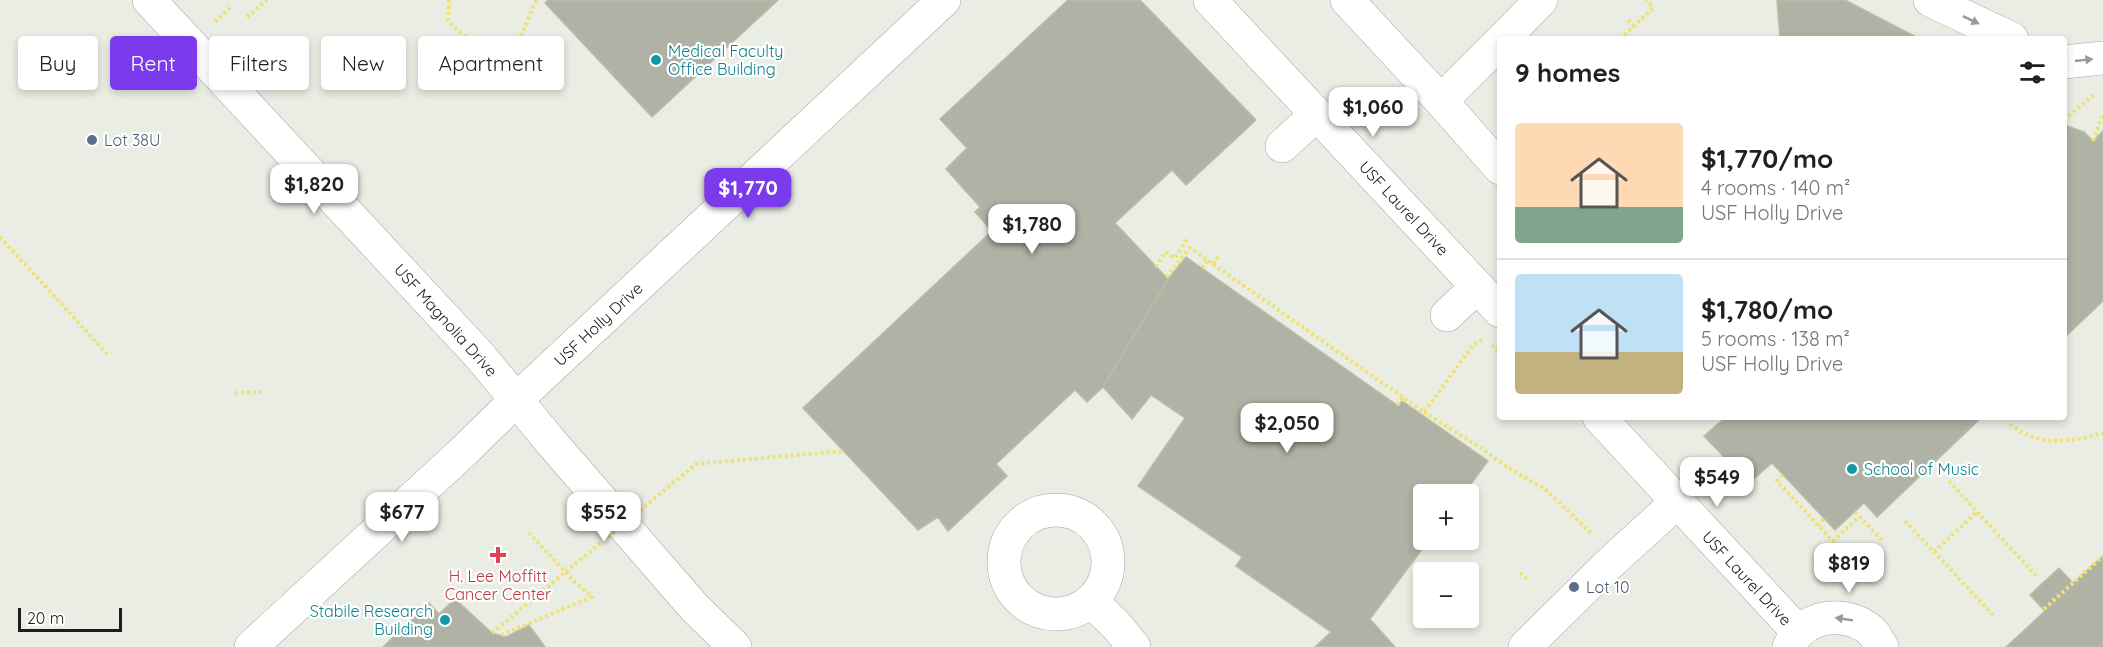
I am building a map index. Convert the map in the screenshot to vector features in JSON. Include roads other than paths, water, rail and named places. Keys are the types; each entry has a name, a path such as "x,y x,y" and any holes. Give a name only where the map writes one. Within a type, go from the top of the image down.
{"street":[{"name":"USF Magnolia Drive","path":"148,0 472,347 694,607 735,647"},
{"name":"USF Holly Drive","path":"251,647 464,451 944,0"},
{"name":"USF Laurel Drive","path":"1210,0 1497,308"},
{"path":"1347,0 1497,165"},
{"path":"1505,36 1541,0"},
{"path":"1930,0 2006,36"},
{"path":"1441,101 1497,44"},
{"path":"2067,62 2103,58"},
{"path":"1282,146 1317,114"},
{"path":"1447,315 1477,287"},
{"name":"USF Laurel Drive","path":"1602,420 1677,502 1793,640 1807,625 1825,618 1838,618 1856,622 1874,634 1882,647"},
{"path":"1525,647 1609,564 1677,502"},
{"path":"1091,600 1134,647"}],"place":[{"name":"Medical Faculty Office Building","path":"656,60"},
{"name":"Lot 38U","path":"92,140"},
{"name":"School of Music","path":"1852,469"},
{"name":"H. Lee Moffitt Cancer Center","path":"498,555"},
{"name":"Lot 10","path":"1574,587"},
{"name":"Stabile Research Building","path":"445,620"}]}
